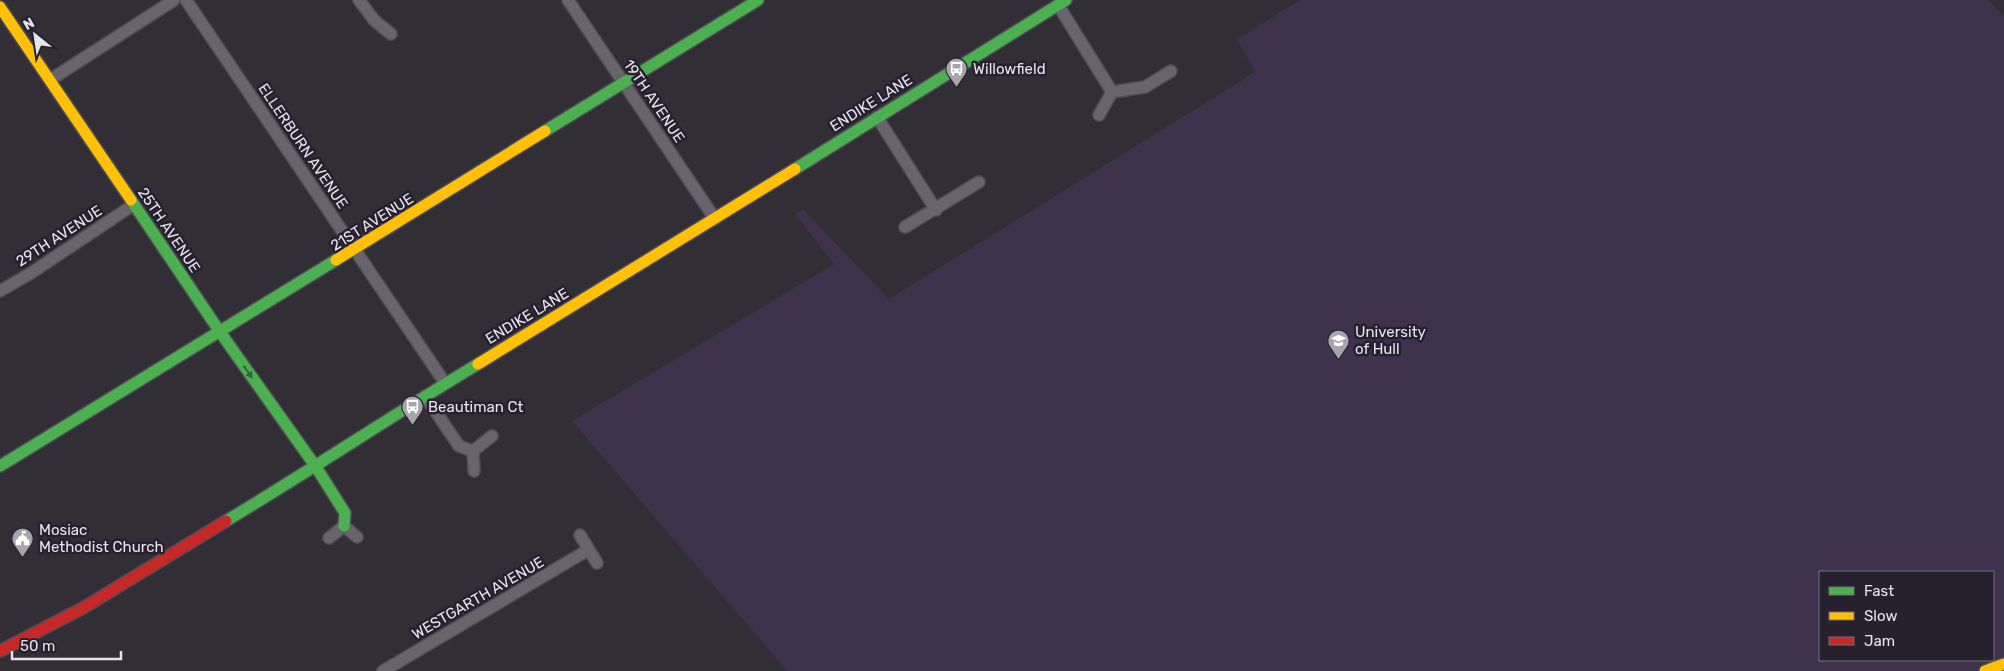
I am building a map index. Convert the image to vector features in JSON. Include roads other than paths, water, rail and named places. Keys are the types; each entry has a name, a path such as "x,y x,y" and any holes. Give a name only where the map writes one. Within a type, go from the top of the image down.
{"street":[{"path":"50,80 174,0"},
{"name":"ELLERBURN AVENUE","path":"186,0 445,383"},
{"path":"360,0 374,20 391,34"},
{"name":"19TH AVENUE","path":"568,0 714,219"},
{"name":"21ST AVENUE","path":"0,466 356,249 758,0"},
{"path":"1062,2 1112,92"},
{"name":"ENDIKE LANE","path":"0,651 84,608 316,467 384,421 714,219 1062,2"},
{"name":"25TH AVENUE","path":"0,7 220,332 316,467 345,513 344,526"},
{"path":"1112,92 1145,87 1172,71"},
{"path":"1099,115 1112,92"},
{"path":"877,117 936,210"},
{"path":"905,227 936,210 979,182"},
{"name":"29TH AVENUE","path":"0,291 31,273 134,205"},
{"path":"425,396 459,446 473,451"},
{"path":"473,451 492,436"},
{"path":"473,451 474,471"},
{"path":"329,538 344,526 357,537"},
{"path":"580,535 597,563"},
{"name":"WESTGARTH AVENUE","path":"383,671 588,550"},
{"path":"1985,671 2004,664"}],"place":[{"name":"Willowfield","path":"957,88"},
{"name":"University of Hull","path":"1339,360"},
{"name":"Beautiman Ct","path":"412,426"},
{"name":"Mosiac Methodist Church","path":"23,558"}]}
